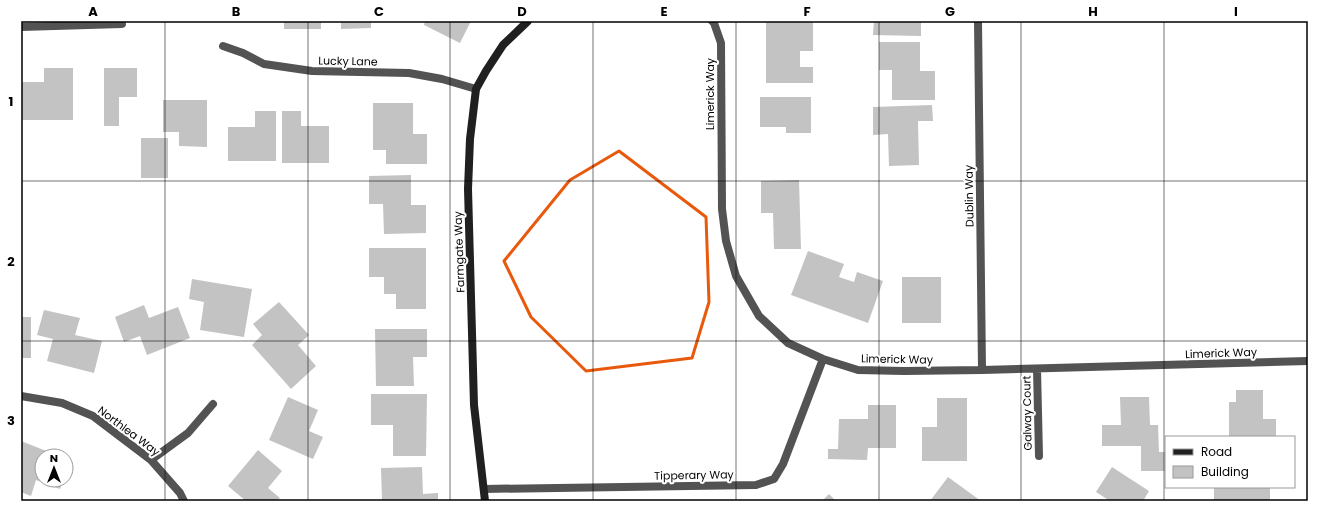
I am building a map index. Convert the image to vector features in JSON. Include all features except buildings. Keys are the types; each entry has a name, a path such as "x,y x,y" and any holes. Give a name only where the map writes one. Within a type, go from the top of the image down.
{"street":[{"name":"Farmgate Way","path":"485,501 474,405 468,189 470,139 476,89 503,45 528,21"},
{"name":"Limerick Way","path":"712,21 721,43 722,209 726,241 736,276 759,316 788,343 823,360 858,370 904,371 1037,369 1308,361"},
{"name":"Dublin Way","path":"978,21 982,370"},
{"path":"21,27 122,24"},
{"name":"Lucky Lane","path":"223,46 264,64 312,71 410,73 442,79 476,89"},
{"name":"Tipperary Way","path":"484,489 756,484 774,479 783,464 823,360"},
{"name":"Galway Court","path":"1037,369 1038,456"},
{"name":"Northlea Way","path":"21,396 62,403 93,416 151,460 180,493 184,501"},
{"path":"151,460 188,433 213,404"}],"highlighted area":[{"path":"619,151 706,217 709,302 692,358 586,371 531,317 504,261 570,180"}]}
